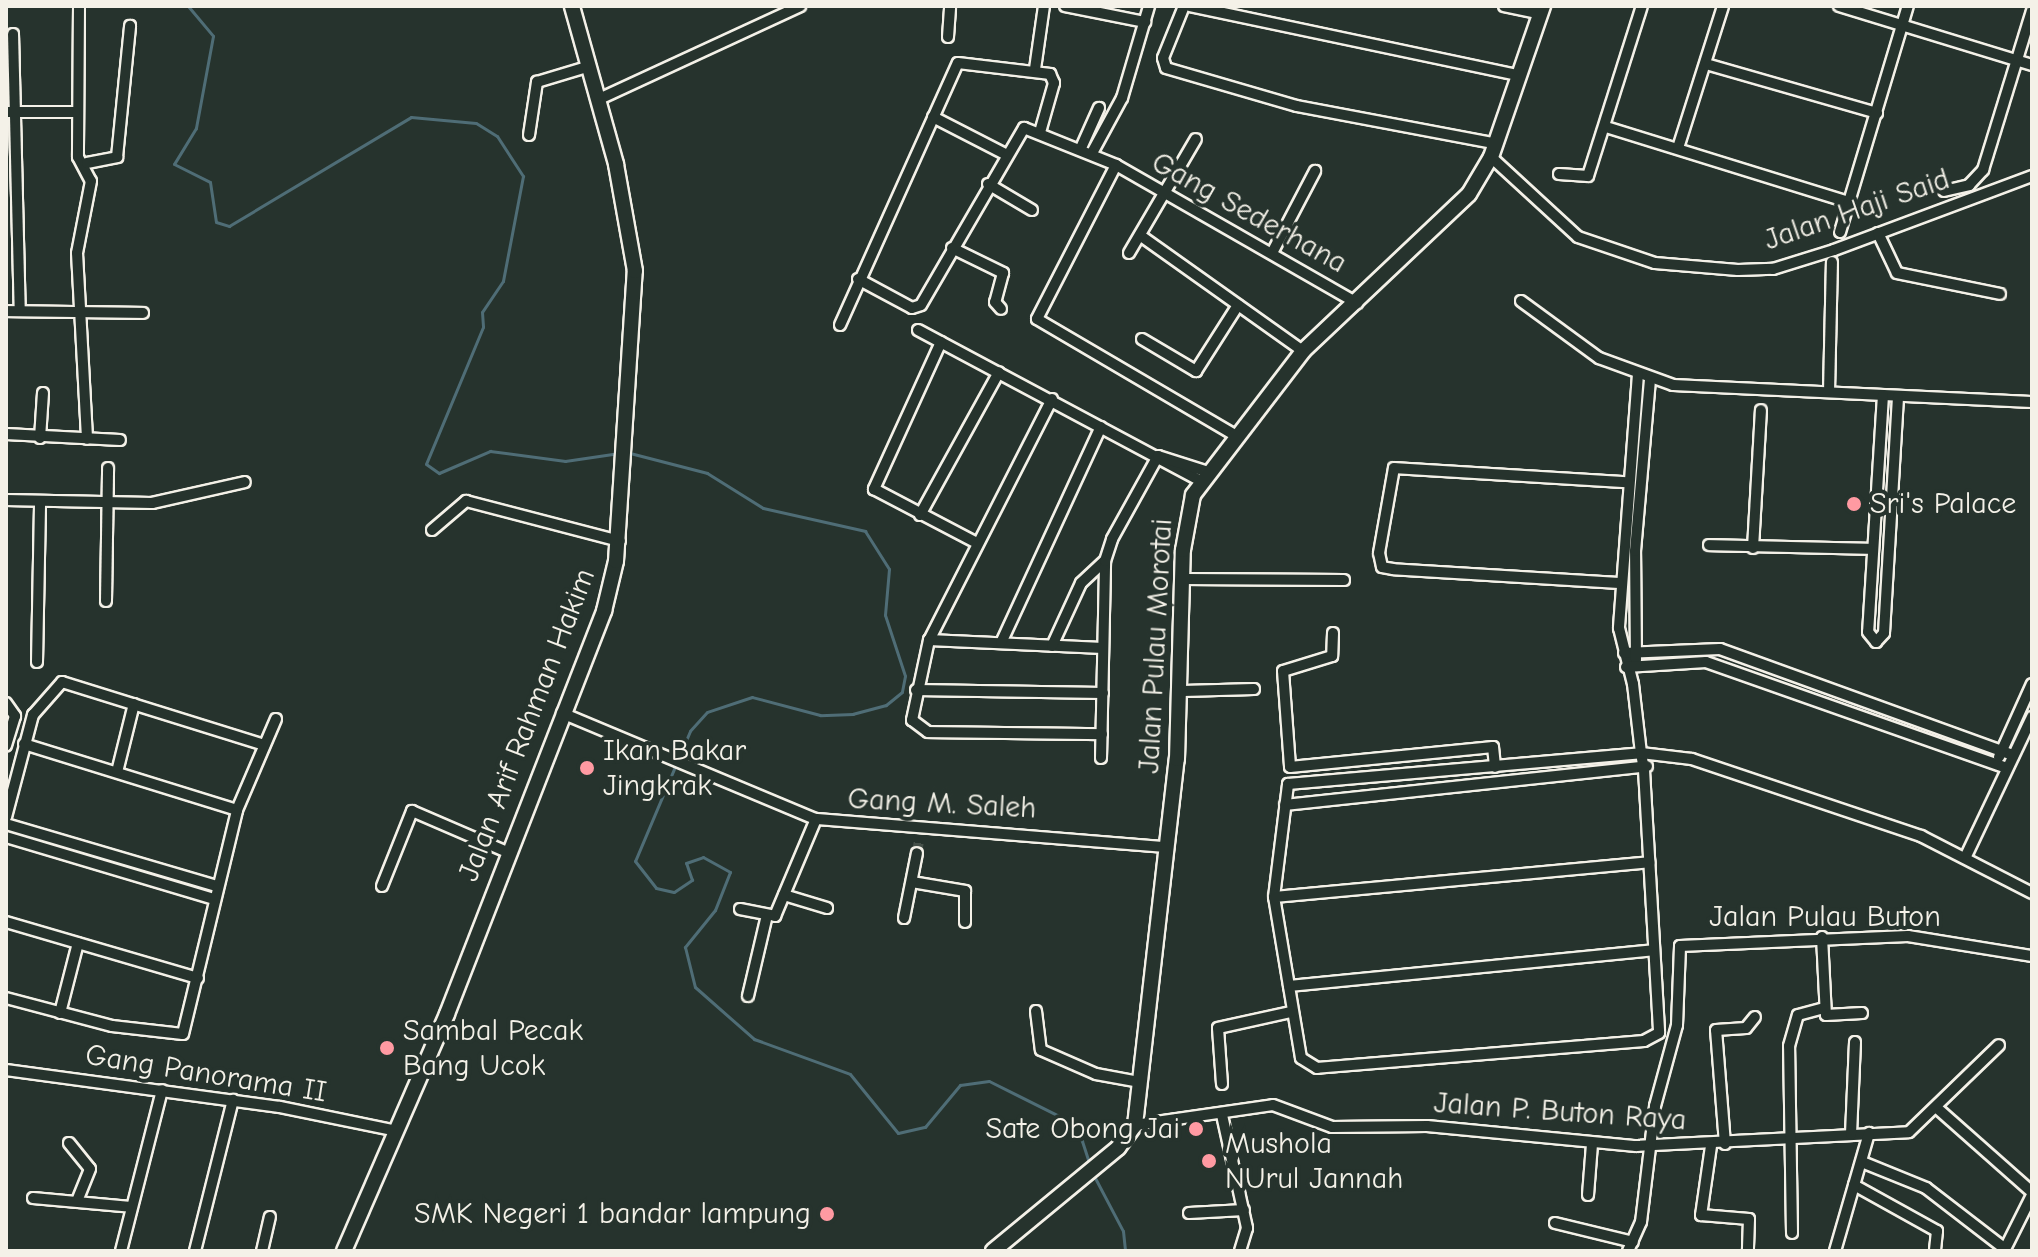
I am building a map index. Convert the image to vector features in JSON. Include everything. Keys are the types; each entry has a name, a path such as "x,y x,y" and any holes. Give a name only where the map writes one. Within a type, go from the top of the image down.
{"street":[{"path":"79,6 75,112 78,157 87,163 117,157 130,26"},
{"name":"Jalan Arif Rahman Hakim","path":"344,1251 397,1131 604,611 620,541 635,271 597,100 572,6"},
{"path":"597,100 800,6"},
{"path":"948,37 950,6"},
{"path":"1035,69 1044,6"},
{"path":"1065,6 1145,22"},
{"path":"1092,153 1122,98 1149,6"},
{"path":"1492,150 1297,106 1166,68 1163,58 1187,6 1518,75"},
{"path":"1504,6 1542,10"},
{"path":"1559,174 1588,176 1642,6"},
{"path":"1678,148 1723,6"},
{"path":"1839,6 2032,65"},
{"path":"1840,232 1908,6"},
{"name":"Jalan Pulau Morotai","path":"1135,1125 1183,691 1187,522 1204,477 1303,351 1428,239 1492,150 1542,10"},
{"path":"1944,191 1980,175 2032,11"},
{"path":"13,34 11,165 20,311"},
{"path":"840,325 858,279 958,63 1035,69 1054,83 1040,132 1020,129 917,308 858,279"},
{"path":"1706,64 1877,113"},
{"path":"529,135 537,82 587,67"},
{"path":"1081,148 1099,108"},
{"path":"10,112 75,112"},
{"path":"933,117 1005,154"},
{"path":"1606,127 1849,202"},
{"name":"Gang Sederhana","path":"1040,132 1116,165 1164,196 1272,253 1357,303"},
{"path":"1129,253 1196,139"},
{"name":"Jalan Haji Said","path":"1492,150 1578,237 1655,263 1773,269 2032,176"},
{"path":"87,163 77,253 87,439"},
{"name":"Gang Sederhana","path":"1116,165 1037,319 1235,435"},
{"path":"1272,253 1315,171"},
{"path":"988,184 1032,210"},
{"path":"1878,233 1897,273 2000,294"},
{"path":"1141,236 1303,351"},
{"path":"952,248 1003,273 995,302 1001,309"},
{"path":"1829,392 1832,262"},
{"path":"1521,301 1599,358 1650,379 2032,402"},
{"path":"1142,339 1196,371 1238,305"},
{"path":"6,311 143,313"},
{"path":"918,330 1101,427 1204,477"},
{"path":"941,342 873,485 920,515 977,543"},
{"path":"920,515 999,372"},
{"path":"1333,633 1332,656 1283,671 1290,767 1274,897 1301,1058 1317,1068 1644,1041 1661,1024 1653,950 1644,770 1619,583 1638,374"},
{"path":"1630,653 1635,551 1650,379"},
{"path":"40,438 43,393"},
{"path":"1883,395 1868,632 1876,642 1884,633 1898,396"},
{"path":"1052,399 929,640 912,720 925,731 1102,734"},
{"path":"1753,548 1761,410"},
{"path":"1001,643 1101,427"},
{"path":"6,434 120,440"},
{"path":"1052,646 1081,583 1105,561 1158,456"},
{"path":"106,601 108,468"},
{"path":"1619,583 1393,569 1382,567 1379,553 1394,468 1626,482"},
{"path":"6,500 168,501 245,482"},
{"path":"432,530 466,501 620,541"},
{"path":"37,662 40,502"},
{"path":"1709,545 1872,549"},
{"path":"1101,758 1105,561"},
{"path":"1184,579 1344,580"},
{"path":"929,640 1103,648"},
{"path":"1630,653 1720,649 2013,755"},
{"path":"1632,667 1706,662 2002,766"},
{"path":"6,817 36,709 62,682 264,745"},
{"path":"1966,856 1998,779 2002,751 2032,684"},
{"path":"1183,691 1254,689"},
{"path":"916,690 1103,693"},
{"path":"6,703 15,716 6,746"},
{"path":"117,772 134,704"},
{"name":"Gang M. Saleh","path":"562,713 816,819 920,835 1167,847"},
{"path":"2002,766 2013,755 2032,717"},
{"path":"6,998 60,1013 180,1036 198,978 216,886 237,810 276,719"},
{"path":"24,744 237,810"},
{"path":"1290,767 1493,747 1495,767"},
{"path":"1288,784 1641,753 1734,771 1966,856 2032,893"},
{"path":"1285,805 1644,770 1656,756"},
{"path":"382,886 412,811 507,852"},
{"path":"740,909 775,916 816,819"},
{"path":"6,824 216,886"},
{"path":"6,837 214,899"},
{"path":"904,918 917,853"},
{"path":"1274,897 1649,862"},
{"path":"912,882 965,891 965,922"},
{"path":"784,895 827,908"},
{"path":"748,996 767,915"},
{"path":"6,922 198,978"},
{"path":"1822,937 1825,1008 1829,1017 1862,1013"},
{"name":"Jalan Pulau Buton","path":"1649,1147 1677,1025 1678,948 1822,937 1952,940 2032,956"},
{"path":"60,1013 78,943"},
{"path":"1289,986 1653,950"},
{"path":"1792,1233 1789,1046 1798,1015 1825,1008"},
{"path":"1036,1011 1041,1050 1096,1074 1140,1082"},
{"path":"1222,1084 1218,1028 1291,1012"},
{"path":"1725,1144 1716,1030 1746,1028 1755,1017"},
{"path":"1851,1134 1855,1042"},
{"name":"Jalan P. Buton Raya","path":"1135,1125 1282,1106 1332,1127 1427,1126 1649,1147 1711,1146 1909,1132 1999,1045"},
{"name":"Gang Panorama II","path":"6,1070 233,1100 397,1131"},
{"path":"121,1251 162,1090"},
{"path":"195,1251 233,1100"},
{"path":"1862,1162 1934,1193 2004,1250 2032,1194 1937,1108"},
{"path":"1222,1115 1244,1210 1240,1251"},
{"path":"1001,1249 1102,1160 1135,1125"},
{"path":"1835,1251 1869,1133"},
{"path":"69,1143 90,1169 78,1199"},
{"path":"1588,1195 1592,1144"},
{"path":"1711,1146 1701,1215 1749,1219 1748,1251"},
{"path":"1555,1223 1630,1246 1649,1147"},
{"path":"1854,1185 1937,1231 1935,1251"},
{"path":"33,1198 78,1199 131,1207"},
{"path":"1189,1213 1244,1210"},
{"path":"262,1251 270,1217"}],"waterway":[{"path":"188,6 213,36 196,128 174,164 210,182 216,222 229,226 411,117 476,123 497,136 523,176 503,281 482,312 483,327 426,464 439,473 490,451 565,461 619,453"},
{"path":"626,452 707,473 763,508 865,531 889,569 885,615 905,676 902,692 886,705 853,714 820,715 752,697 707,712 690,731 635,861 656,888 674,892 692,880 686,863 703,857 730,872 715,910 685,947 695,987 754,1039 850,1074 898,1133 925,1127 960,1085 989,1081 1059,1116 1082,1141 1090,1165"},
{"path":"1094,1176 1123,1231 1125,1251"}],"tunnel":[{"path":"917,853 919,840"}],"place":[{"name":"Sri's Palace","path":"1854,504"},
{"name":"Ikan Bakar Jingkrak","path":"587,768"},
{"name":"Sambal Pecak Bang Ucok","path":"387,1048"},
{"name":"Sate Obong Jai","path":"1196,1129"},
{"name":"Mushola NUrul Jannah","path":"1209,1161"},
{"name":"SMK Negeri 1 bandar lampung","path":"827,1214"}]}
